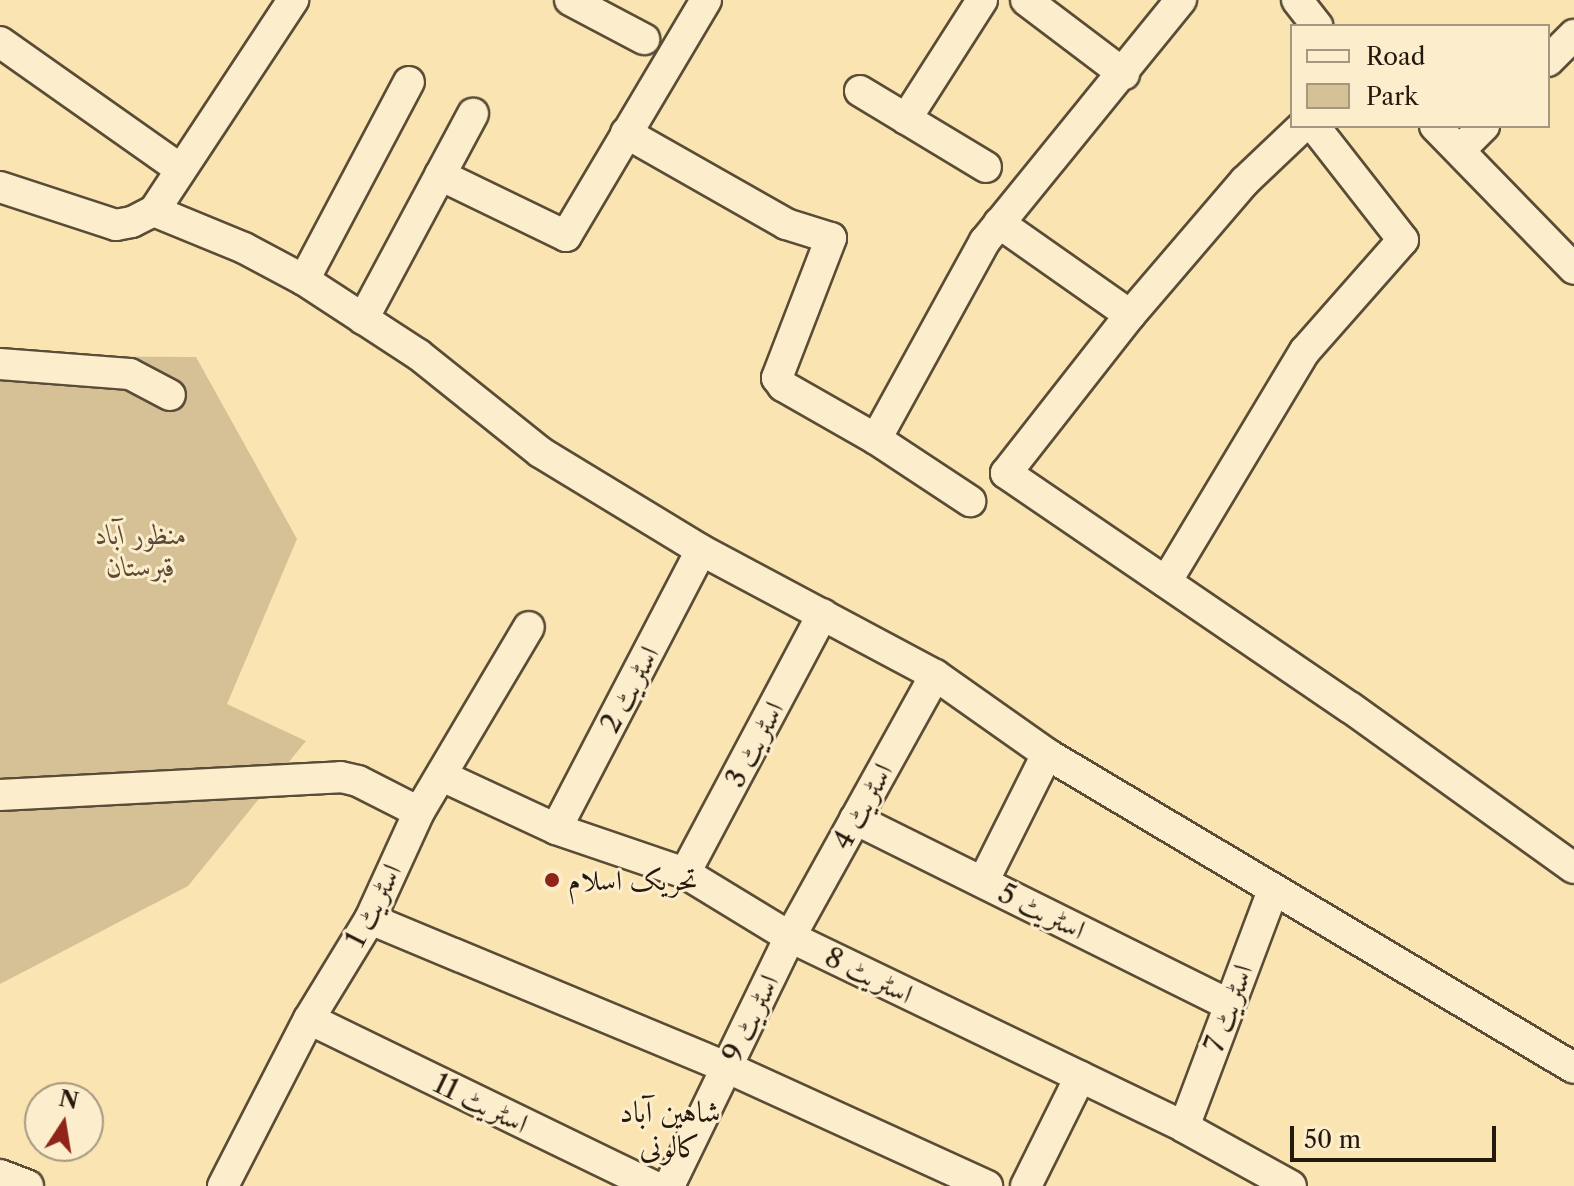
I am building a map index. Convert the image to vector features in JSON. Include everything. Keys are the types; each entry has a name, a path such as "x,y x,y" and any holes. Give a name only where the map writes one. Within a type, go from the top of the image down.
{"street":[{"path":"570,0 644,39"},
{"path":"440,175 566,236 706,0"},
{"path":"906,119 982,0"},
{"path":"1026,0 1124,74"},
{"path":"876,439 971,263 999,223 1124,74 1181,0"},
{"path":"1297,0 1315,24"},
{"path":"0,187 116,225 132,222 154,211 280,4"},
{"path":"1550,59 1574,35"},
{"path":"0,42 180,169"},
{"path":"304,280 409,82"},
{"path":"860,91 986,167"},
{"path":"363,319 473,114"},
{"path":"1301,128 1245,181 1130,315 1006,473 1351,708 1574,868"},
{"path":"1166,582 1305,351 1403,240 1316,128"},
{"path":"1437,128 1574,269"},
{"path":"1460,150 1482,128"},
{"path":"626,133 786,224 831,238 777,378 783,386 876,439 970,501"},
{"path":"154,211 244,248 304,280 419,355 540,452 701,550 935,675 1047,754 1574,1068"},
{"path":"999,223 1130,315"},
{"path":"0,364 130,374 170,395"},
{"name":"اسٹریٹ 2","path":"556,829 701,550"},
{"name":"اسٹریٹ 3","path":"685,873 823,614"},
{"name":"اسٹریٹ 1","path":"223,1186 309,1019 370,919 419,812 529,627"},
{"name":"اسٹریٹ 4","path":"790,937 935,675"},
{"path":"983,882 1047,754"},
{"name":"اسٹریٹ 8","path":"442,776 556,829 685,873 790,937 1184,1127 1291,1186"},
{"path":"0,795 341,777 358,781 419,812"},
{"name":"اسٹریٹ 5","path":"855,819 1228,1004"},
{"name":"اسٹریٹ 7","path":"1184,1127 1273,890"},
{"path":"370,919 726,1067 987,1186"},
{"name":"اسٹریٹ 9","path":"669,1186 790,937"},
{"name":"اسٹریٹ 11","path":"309,1019 653,1186"},
{"path":"1026,1186 1080,1077"},
{"path":"0,1175 28,1186"}],"green space":[{"name":"منظور آباد قبرستان","path":"0,356 196,357 297,539 227,704 306,741 188,886 0,984"}],"place":[{"name":"تحریک اسلام","path":"552,880"}],"district":[{"name":"شاہین آباد کالونی","path":"670,1129"}]}
